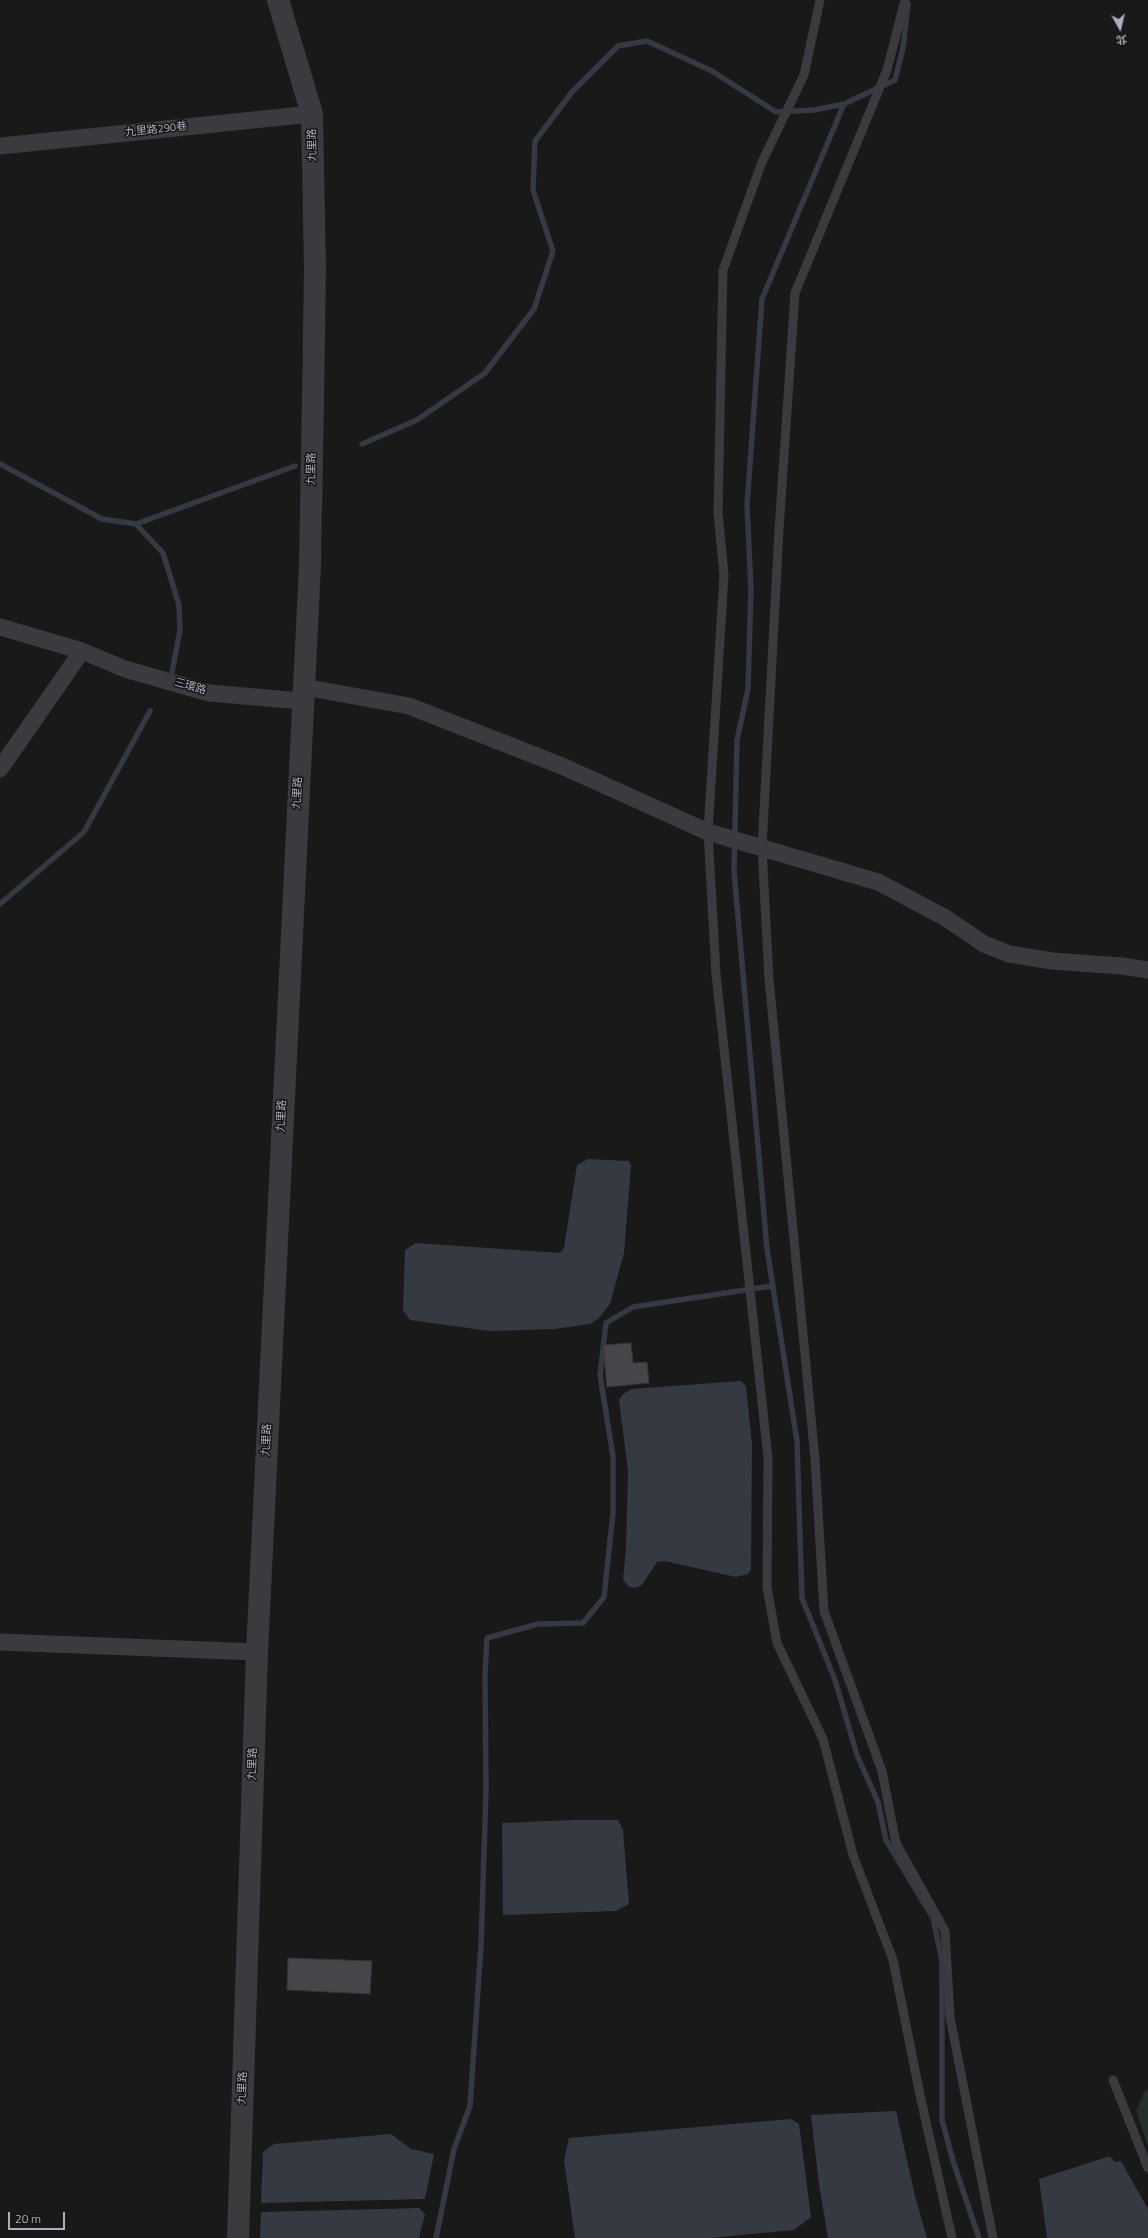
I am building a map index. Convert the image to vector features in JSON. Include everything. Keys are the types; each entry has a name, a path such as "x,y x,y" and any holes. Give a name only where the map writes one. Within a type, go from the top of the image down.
{"street":[{"name":"九里路","path":"238,2238 257,1652 310,565 315,276 312,114 278,0"},
{"name":"九里路290巷","path":"0,146 312,114"},
{"name":"三環路","path":"0,627 82,651 125,669 209,693 303,694 410,706 562,766 708,832 878,882 944,917 984,944 1009,954 1052,961 1122,966 1148,970"},
{"path":"0,769 82,651"},
{"path":"0,1642 257,1652"}],"lane":[{"path":"820,0 804,75 762,162 724,270 718,513 724,575 708,832 716,974 768,1458 767,1587 777,1643 823,1739 853,1855 893,1960 920,2095 952,2238"},
{"path":"906,0 887,70 796,293 778,538 762,848 769,979 815,1459 824,1611 882,1771 896,1843 945,1931 950,2016 993,2238"},
{"path":"1113,2080 1148,2168"}],"shaded area":[{"path":"588,1159 629,1161 631,1166 624,1253 610,1304 599,1318 590,1324 554,1329 490,1331 410,1320 403,1310 405,1250 416,1243 560,1253 564,1248 577,1165"},
{"path":"741,1381 746,1386 752,1444 751,1569 748,1574 736,1577 664,1561 657,1562 642,1585 636,1588 629,1587 623,1580 626,1549 628,1471 619,1400 623,1394 632,1389"},
{"path":"618,1820 623,1830 629,1904 616,1911 503,1915 502,1823"},
{"path":"1148,2089 1148,2147 1136,2111 1144,2092"},
{"path":"896,2111 915,2196 927,2238 828,2238 819,2185 811,2115"},
{"path":"791,2119 799,2124 811,2217 794,2230 710,2238 575,2238 564,2160 569,2138"},
{"path":"391,2134 411,2149 434,2154 425,2199 261,2203 263,2152 274,2144"},
{"path":"1110,2156 1115,2162 1121,2161 1148,2209 1148,2238 1047,2238 1039,2179"},
{"path":"419,2208 425,2214 419,2238 260,2238 261,2212"}],"building":[{"path":"631,1343 633,1363 647,1362 649,1383 607,1387 603,1345"},
{"path":"288,1958 372,1961 370,1994 287,1990"}],"waterway":[{"path":"362,444 417,420 485,373 534,309 553,251 533,190 535,141 572,92 618,46 647,41 712,71 776,112 814,110 844,104 895,80 903,48 908,4"},
{"path":"844,104 762,299 747,505 751,589 748,689 737,740 734,871 767,1249 797,1441 802,1598 835,1680 857,1755 878,1802 886,1840 933,1918 942,1961 942,2120 953,2161 979,2238"},
{"path":"0,464 102,519 136,524 295,466"},
{"path":"136,524 163,553 179,605 180,630 172,672"},
{"path":"0,904 84,832 150,711"},
{"path":"436,2238 454,2149 470,2106 481,1946 486,1790 485,1675 487,1638 538,1624 583,1623 604,1597 613,1513 613,1456 600,1375 606,1323 633,1307 772,1286"}]}
